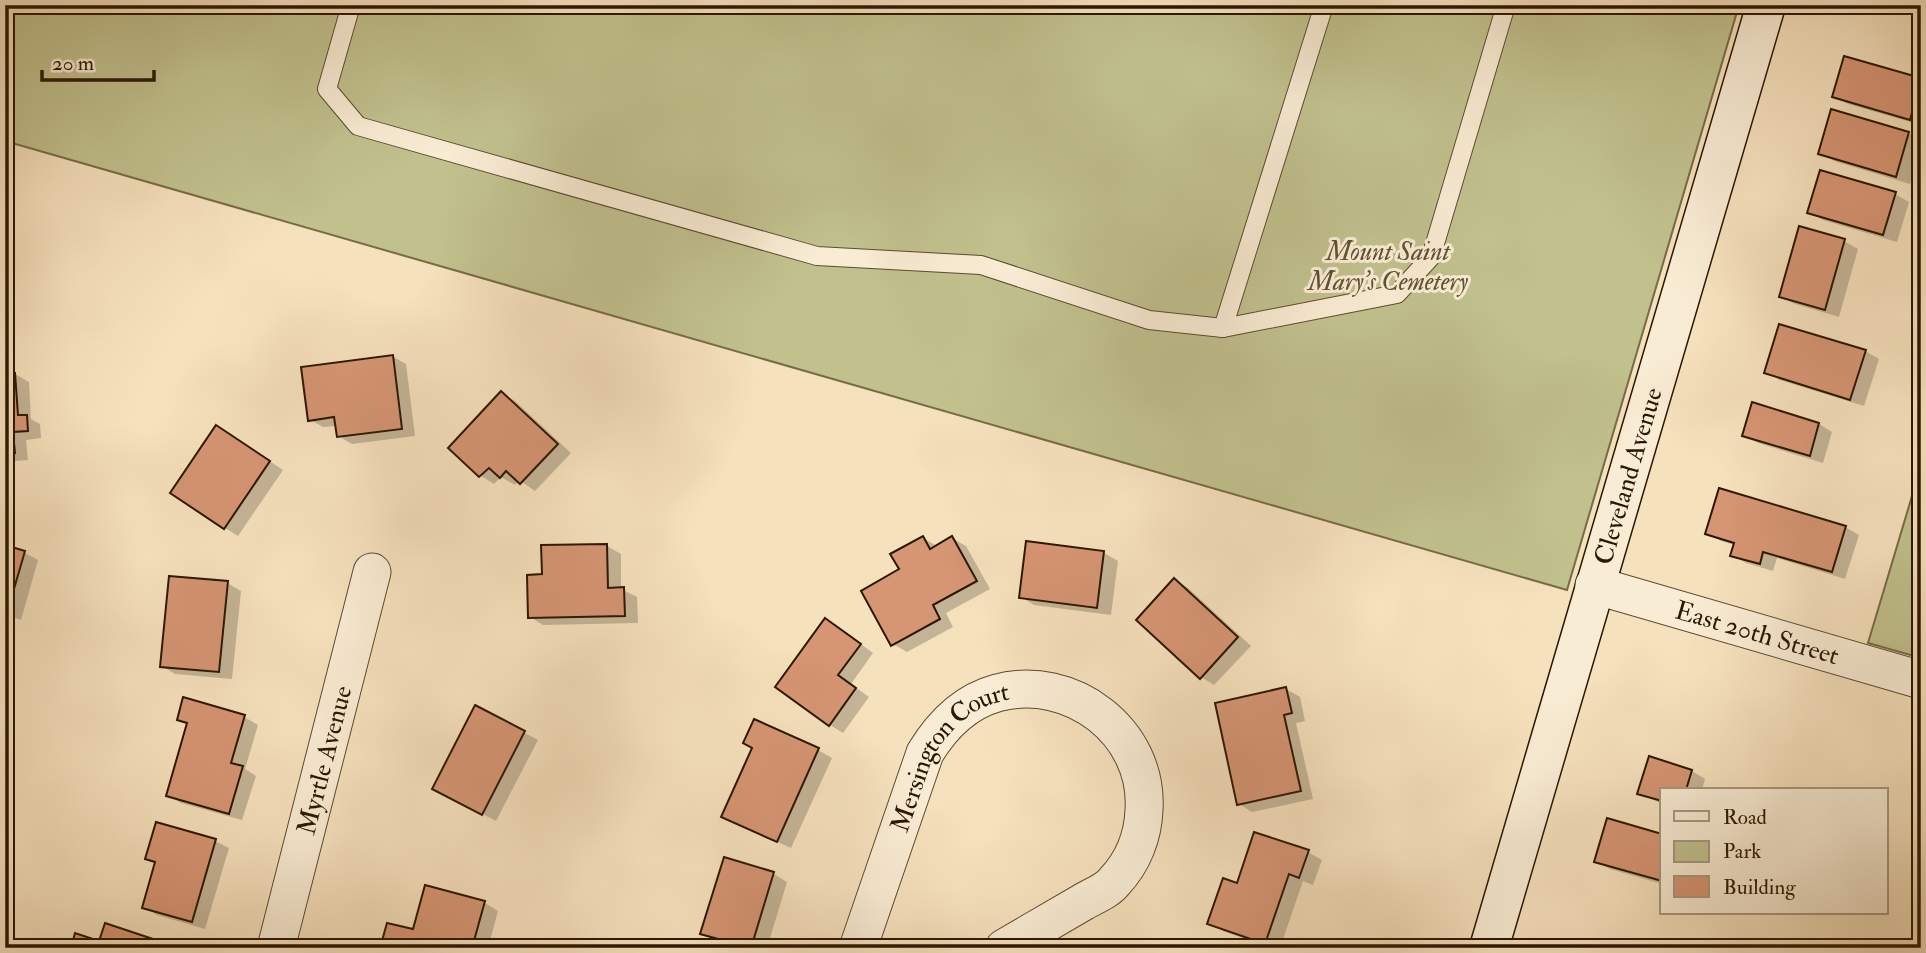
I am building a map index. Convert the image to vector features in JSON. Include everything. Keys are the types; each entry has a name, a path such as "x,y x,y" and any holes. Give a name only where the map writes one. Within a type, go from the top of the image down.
{"main road":[{"name":"Cleveland Avenue","path":"1489,948 1766,5"}],"street":[{"name":"Myrtle Avenue","path":"275,948 372,572"},
{"name":"East 20th Street","path":"1594,585 1921,681"},
{"name":"Mersington Court","path":"858,948 925,753 937,733 954,716 996,693 1019,689 1042,690 1066,695 1087,705 1107,719 1122,736 1134,755 1142,777 1145,801 1143,824 1127,867 1112,885 1004,948"}],"lane":[{"path":"351,5 327,89 358,126 817,256 981,265 1149,320 1223,328 1397,294 1431,257 1506,5"},
{"path":"1223,328 1324,5"}],"green space":[{"name":"Mount Saint Mary's Cemetery","path":"5,5 1739,5 1567,590 5,141"},
{"path":"1921,466 1921,658 1868,643"}],"building":[{"path":"1844,56 1921,78 1910,120 1832,97"},
{"path":"1831,109 1909,132 1896,177 1818,154"},
{"path":"1820,170 1896,192 1883,235 1807,213"},
{"path":"1799,226 1845,239 1825,310 1779,297"},
{"path":"1779,324 1866,350 1850,400 1764,373"},
{"path":"393,355 402,429 337,437 334,417 308,421 301,367"},
{"path":"5,373 15,373 18,415 27,415 28,431 13,432 15,453 5,454"},
{"path":"501,391 558,444 520,484 506,471 500,478 489,468 479,477 448,448"},
{"path":"1752,402 1819,423 1810,456 1742,436"},
{"path":"216,425 270,461 224,529 170,493"},
{"path":"1719,488 1846,526 1832,572 1763,552 1760,564 1730,556 1734,543 1705,534"},
{"path":"923,536 930,549 952,536 977,581 933,605 940,619 891,646 861,591 899,569 890,554"},
{"path":"1026,541 1104,551 1097,608 1019,598"},
{"path":"607,544 608,588 624,587 625,616 528,618 527,575 542,574 541,545"},
{"path":"5,545 25,551 7,613 5,613"},
{"path":"169,576 228,581 219,672 160,667"},
{"path":"1174,578 1238,637 1200,679 1136,620"},
{"path":"825,618 861,644 838,675 856,688 829,726 775,687"},
{"path":"1286,687 1292,713 1284,715 1301,791 1237,805 1215,703"},
{"path":"183,697 245,715 231,763 243,766 229,814 166,796 187,723 177,720"},
{"path":"475,705 525,731 482,815 432,789"},
{"path":"754,719 819,748 777,842 721,817 752,748 743,743"},
{"path":"1649,756 1692,770 1687,788 1660,788 1660,800 1637,794"},
{"path":"1607,818 1660,833 1660,880 1594,862"},
{"path":"156,822 216,839 192,922 142,908 155,862 145,859"},
{"path":"1254,832 1309,850 1299,878 1289,874 1265,944 1207,924 1223,878 1237,883"},
{"path":"724,857 774,872 751,948 700,934"},
{"path":"425,885 485,901 472,948 380,948 387,923 413,929"},
{"path":"105,923 177,948 71,948 75,933 99,941"}]}
